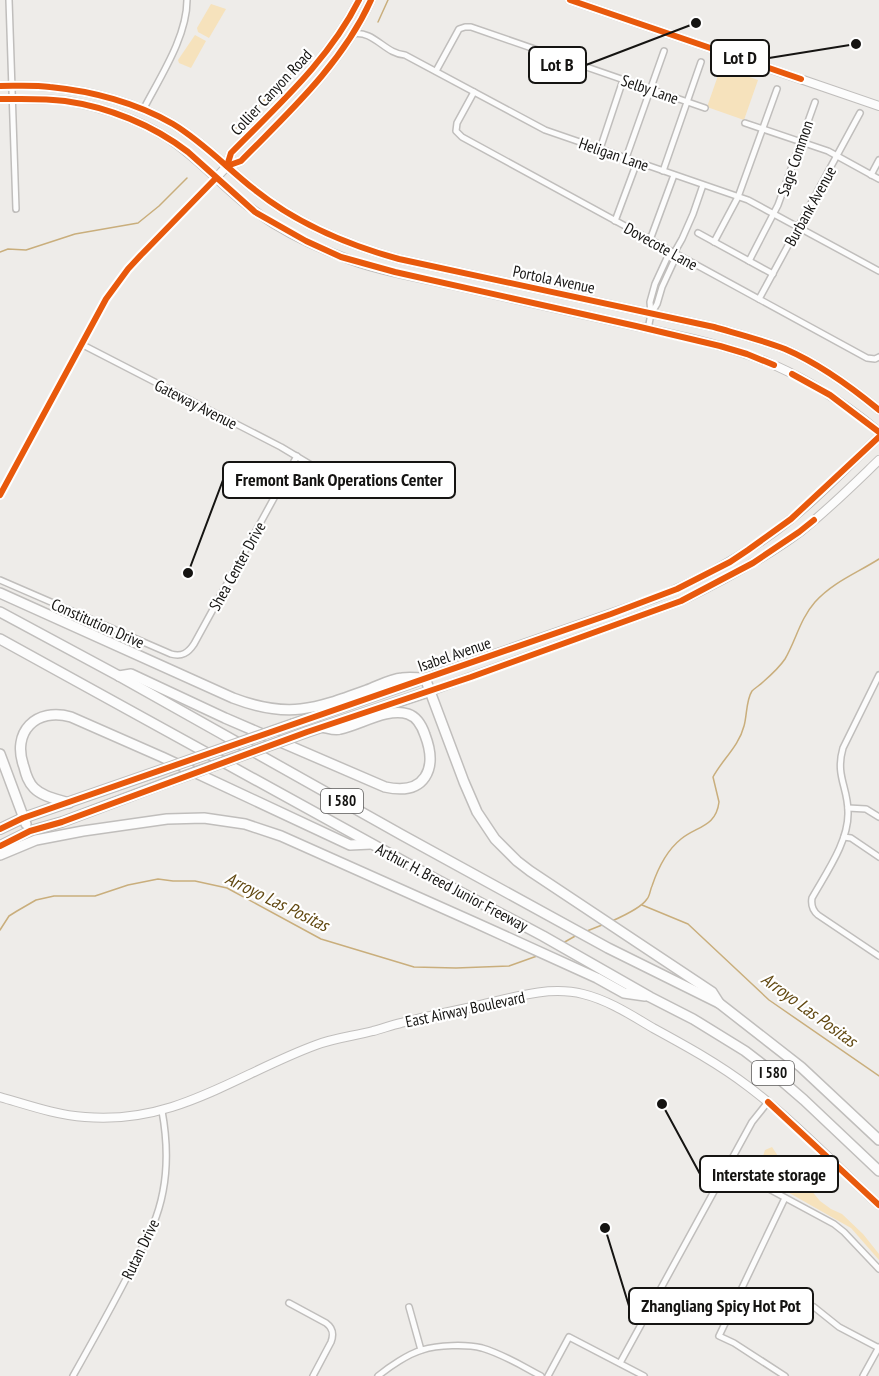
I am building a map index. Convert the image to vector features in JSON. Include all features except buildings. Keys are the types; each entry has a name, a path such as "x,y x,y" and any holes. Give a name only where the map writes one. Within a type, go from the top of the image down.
{"highway":[{"path":"0,593 233,698 265,708 298,710 316,707 401,678 425,678 477,812 500,845 517,861 712,992 719,1004"},
{"name":"Arthur H. Breed Junior Freeway","path":"0,612 608,948 719,1004 801,1067 879,1140"},
{"name":"Arthur H. Breed Junior Freeway","path":"0,639 693,1019 745,1051 786,1084 879,1171"},
{"path":"119,676 131,674 225,718 384,787 404,789 413,787 427,774 430,765 428,743 419,722 413,716 406,713 389,713 338,730 322,727"},
{"name":"Isabel Avenue","path":"0,829 425,678"},
{"name":"Isabel Avenue","path":"0,846 30,831 62,822 307,732 431,691"},
{"path":"69,803 49,797 34,788 22,764 19,748 21,740 29,725 43,716 62,714 71,717 350,845 371,844"},
{"path":"0,754 30,831"},
{"path":"0,855 36,840 167,819 204,818 245,824 291,841 597,978 624,993 650,997"}],"main road":[{"name":"Collier Canyon Road","path":"216,178 227,166 231,153 310,71 329,48 358,0"},
{"name":"Collier Canyon Road","path":"227,166 241,161 330,67 353,34 371,0"},
{"path":"570,0 879,106"},
{"name":"Portola Avenue","path":"0,86 50,87 69,90 143,110 184,132 265,198 298,220 364,248 399,259 748,336 786,350 840,379 879,410"},
{"name":"Portola Avenue","path":"0,99 49,99 73,102 130,119 177,144 255,212 306,241 341,257 394,272 648,329 747,354 830,394 879,432"},
{"name":"Isabel Avenue","path":"425,678 655,598 730,562 791,519 879,437"},
{"name":"Isabel Avenue","path":"431,691 681,601 753,563 799,532 835,503 879,460"},
{"name":"East Airway Boulevard","path":"0,1096 50,1111 83,1117 117,1118 162,1111 203,1096 323,1042 398,1023 529,995 555,991 582,994 608,1003 729,1072 768,1102 879,1205"}],"street":[{"path":"9,0 16,209"},
{"path":"143,110 182,33 187,14 187,0"},
{"name":"Selby Lane","path":"436,71 459,29 471,27 705,108"},
{"name":"Heligan Lane","path":"353,34 365,34 545,130 760,206 879,271"},
{"path":"626,158 664,51"},
{"path":"663,171 701,62"},
{"path":"600,149 624,80"},
{"path":"714,242 738,197 777,90"},
{"name":"Dovecote Lane","path":"474,92 457,123 456,131 462,137 867,358 879,357"},
{"name":"Sage Common","path":"749,261 778,205 815,102"},
{"name":"Burbank Avenue","path":"759,299 860,113"},
{"path":"745,123 821,149 879,179"},
{"path":"871,175 879,160"},
{"path":"615,221 637,162"},
{"path":"650,240 674,176"},
{"name":"Collier Canyon Road","path":"0,495 106,300 128,269 216,178"},
{"path":"648,329 651,314 650,302 655,284 667,258 674,253 688,226 703,185"},
{"path":"698,233 773,274"},
{"name":"Gateway Avenue","path":"81,344 311,465"},
{"name":"Shea Center Drive","path":"194,644 297,456"},
{"name":"Constitution Drive","path":"0,580 171,654 187,653 194,644"},
{"path":"879,675 841,754 841,778 848,808 848,821 844,837 812,898 812,906 818,915 879,956"},
{"path":"848,808 866,809 879,817"},
{"path":"844,837 851,838 879,856"},
{"path":"620,1363 752,1122 768,1102"},
{"name":"Rutan Drive","path":"73,1376 107,1316 159,1209 166,1161 162,1111"},
{"path":"728,1167 834,1224 879,1269"},
{"path":"785,1198 718,1336 734,1343 785,1376"},
{"path":"289,1303 326,1323 332,1331 331,1342 313,1376"},
{"path":"410,1307 421,1350"},
{"path":"814,1307 839,1327 879,1347 864,1376"},
{"path":"548,1376 569,1337 644,1376"},
{"path":"378,1376 421,1350 451,1346 480,1348 541,1376"}],"shaded area":[{"path":"211,4 226,9 209,38 198,32 197,28"},
{"path":"195,35 206,41 191,68 179,63 178,60"},
{"path":"721,67 758,80 744,120 707,107"},
{"path":"772,1147 782,1163 783,1171 788,1176 806,1184 820,1201 842,1214 863,1234 879,1254 879,1260 851,1228 756,1174 763,1165 765,1150"}],"waterway":[{"path":"378,22 388,0"},
{"path":"233,131 298,67"},
{"path":"0,252 8,249 26,250 75,234 138,223 187,178"},
{"path":"612,921 631,912 644,902 649,896 660,866 671,849 681,839 705,825 714,816 719,802 713,777 742,733 750,695 785,659 802,622 815,602 846,578 879,559"},
{"name":"Arroyo Las Positas","path":"0,930 9,916 36,900 54,896 95,896 128,885 158,879 195,881 227,888 321,939 414,967 509,966 537,956"},
{"name":"Arroyo Las Positas","path":"642,905 688,924 769,1000 879,1076"},
{"name":"Arroyo Las Positas","path":"587,931 602,925"},
{"name":"Arroyo Las Positas","path":"563,943 577,935"}],"cycle path":[{"path":"227,166 231,153 284,100 333,43 359,0"},
{"path":"227,166 241,161 313,86 345,45 371,0"},
{"path":"570,0 801,79"},
{"path":"0,86 66,89 129,104 173,124 195,139 271,202 305,223 342,240 399,259 714,327 759,340 810,361 846,384 879,410"},
{"path":"0,99 65,101 130,119 160,133 188,152 255,212 306,241 341,257 395,272 720,346 774,365"},
{"path":"0,495 106,299 128,269 216,178"},
{"path":"792,374 830,395 879,432"},
{"path":"0,829 23,818 677,589 730,562 791,519 879,437"},
{"path":"0,846 30,831 62,822 307,732 471,677 681,601 753,563 814,520"},
{"path":"768,1102 879,1205"}],"place":[{"name":"Lot B","path":"696,23"},
{"name":"Lot D","path":"856,44"},
{"name":"Fremont Bank Operations Center","path":"188,573"},
{"name":"Interstate storage","path":"662,1104"},
{"name":"Zhangliang Spicy Hot Pot","path":"605,1228"}]}
